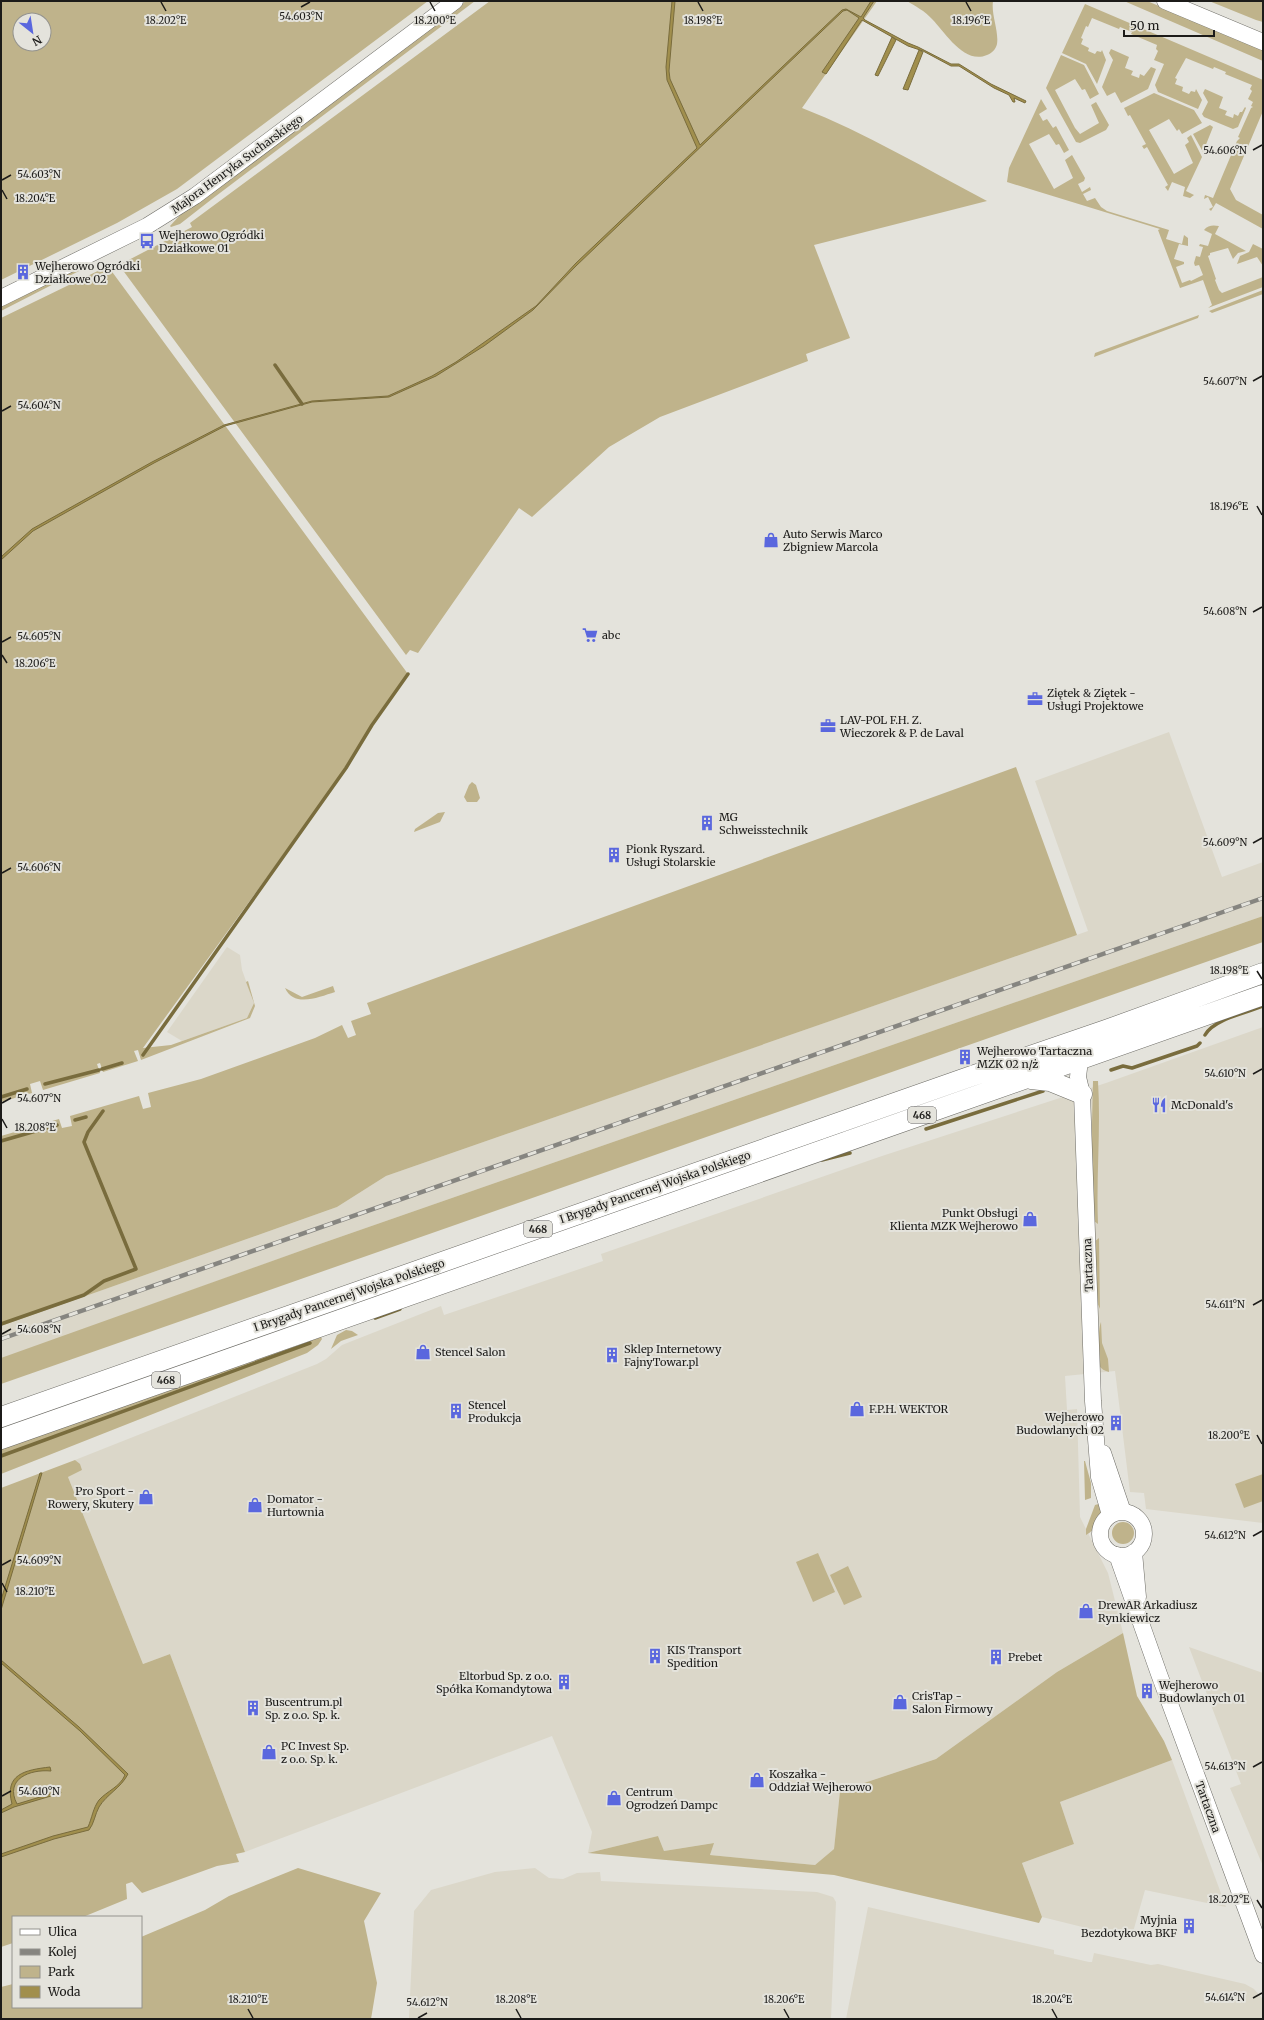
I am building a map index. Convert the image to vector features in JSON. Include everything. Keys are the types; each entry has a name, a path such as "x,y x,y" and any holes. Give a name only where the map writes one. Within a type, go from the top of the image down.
{"main road":[{"name":"I Brygady Pancernej Wojska Polskiego","path":"1,1417 1075,1041 1263,973"},
{"name":"I Brygady Pancernej Wojska Polskiego","path":"1,1439 1029,1079 1263,995"},
{"path":"1029,1079 1050,1081 1082,1094"}],"street":[{"name":"Majora Henryka Sucharskiego","path":"1,298 147,226 195,196 455,1"},
{"path":"1165,1 1263,42"},
{"name":"Tartaczna","path":"1075,1041 1085,1076 1085,1085 1082,1094 1092,1380 1099,1477 1117,1514"},
{"path":"1117,1514 1131,1514 1139,1519 1143,1526 1144,1534 1142,1542 1134,1552 1126,1555 1117,1555 1107,1549 1101,1539 1100,1531 1104,1522 1117,1514"},
{"name":"Tartaczna","path":"1134,1552 1139,1613"},
{"name":"Tartaczna","path":"1117,1555 1139,1613 1159,1674 1263,1955"}],"shaded area":[{"path":"1169,732 1222,877 1263,862 1263,916 314,1246 1,1359 1,1326 337,1207 386,1176 1088,931 1035,781"},
{"path":"227,947 240,955 242,970 254,1003 247,1018 182,1041 167,1032"},
{"path":"1263,1027 1263,1523 1146,1509 1144,1493 1130,1492 1115,1371 1065,1376 1067,1410 1077,1409 1080,1517 1108,1573 1123,1633 1057,1672 936,1759 840,1791 834,1849 815,1865 710,1855 713,1843 664,1851 658,1836 588,1853 592,1832 552,1736 245,1852 170,1654 143,1664 68,1477 82,1470 75,1460 317,1364 326,1359 342,1345 441,1306 444,1315 524,1288 603,1261 601,1254 882,1156 1106,1083"},
{"path":"1189,1647 1263,1673 1263,1866 1230,1788 1241,1784"},
{"path":"1172,1760 1226,1907 1145,1890 1131,1939 1042,1917 1022,1863 1074,1844 1060,1802"},
{"path":"535,1868 549,1878 563,1879 577,1873 600,1872 601,1881 817,1892 833,1897 836,1902 831,2019 409,2019 414,1911 431,1890 495,1872"},
{"path":"868,1907 1054,1950 1054,1954 1089,1962 1092,1962 1094,1953 1151,1965 1158,1964 1245,1984 1254,1989 1263,1999 1263,2019 846,2019"}],"green space":[{"path":"1,1 428,1 177,189 117,223 1,280"},
{"path":"466,1 475,1 180,224 170,226 181,214"},
{"path":"490,1 877,1 802,108 873,140 987,201 814,245 850,338 806,354 808,361 660,417 609,447 532,517 519,508 418,653 410,650 406,655 119,265 192,227 190,223"},
{"path":"907,1 993,1 993,12 997,34 996,48 989,54 979,57 963,51 949,39 929,16"},
{"path":"1124,1 1147,1 1263,49 1263,61"},
{"path":"1209,1 1263,1 1263,22 1256,20"},
{"path":"1085,4 1263,80 1263,111 1230,189 1236,200 1263,215 1263,229 1216,203 1211,211 1209,209 1213,207 1208,197 1204,199 1205,195 1213,198 1237,141 1240,138 1238,137 1251,108 1253,107 1251,106 1253,102 1248,99 1252,91 1250,89 1252,85 1225,74 1226,72 1214,67 1213,69 1186,58 1175,78 1177,79 1175,84 1183,87 1182,91 1189,94 1191,91 1195,92 1196,89 1202,100 1198,109 1158,92 1155,85 1164,64 1154,60 1158,51 1156,49 1157,45 1131,34 1132,32 1120,27 1119,29 1092,18 1088,27 1086,26 1081,38 1083,39 1081,44 1089,48 1088,51 1095,54 1097,51 1101,52 1102,50 1106,60 1097,84 1086,64 1062,53"},
{"path":"1111,49 1129,57 1125,68 1133,71 1131,75 1139,78 1140,74 1144,76 1151,67 1156,69 1148,89 1121,103 1115,92 1107,96 1102,87 1113,60 1109,53"},
{"path":"1061,55 1084,65 1099,94 1090,99 1085,89 1082,90 1075,79 1055,90 1075,128 1080,134 1099,123 1091,105 1096,102 1109,125 1106,130 1080,143 1076,142 1046,88"},
{"path":"1205,89 1223,97 1219,108 1227,111 1225,115 1233,118 1234,114 1238,116 1245,107 1246,108 1238,127 1233,129 1204,117 1202,114 1208,102 1203,93"},
{"path":"1154,93 1194,110 1202,123 1182,134 1179,129 1177,131 1169,119 1149,130 1174,174 1193,163 1185,145 1189,142 1187,138 1191,135 1202,157 1186,191 1194,195 1190,198 1183,196 1185,187 1172,182 1168,191 1165,187 1168,185 1147,147 1144,149 1142,146 1146,144 1130,115 1128,116 1124,108"},
{"path":"1041,99 1047,109 1039,114 1043,121 1047,119 1053,128 1056,126 1069,150 1064,153 1059,144 1056,145 1049,134 1029,144 1054,189 1073,178 1065,160 1072,155 1085,178 1084,181 1078,184 1082,192 1090,187 1091,190 1083,194 1087,201 1095,198 1101,207 1107,211 1169,230 1166,239 1182,244 1184,235 1188,238 1188,246 1179,244 1174,259 1184,262 1184,264 1176,267 1182,283 1191,281 1203,275 1199,265 1195,266 1194,263 1196,256 1200,257 1203,247 1199,246 1200,244 1208,246 1212,234 1204,230 1209,226 1219,226 1215,234 1246,251 1238,253 1233,259 1228,248 1210,253 1208,256 1219,290 1222,293 1263,277 1263,287 1208,308 1212,305 1203,280 1180,288 1158,230 1160,229 1007,182 1009,168"},
{"path":"1210,125 1213,127 1203,152 1193,134"},
{"path":"1253,244 1263,249 1263,266 1257,257 1237,264 1240,256 1249,252"},
{"path":"106,267 108,270 110,269 408,674 372,725 346,768 143,1048 171,1045 247,1018 254,1003 246,982 248,981 255,1006 250,1018 141,1060 138,1050 134,1051 138,1061 103,1072 100,1063 97,1064 100,1073 43,1090 40,1081 30,1084 32,1093 1,1102 1,318"},
{"path":"77,268 79,271 1,311 1,305"},
{"path":"1263,290 1263,294 1212,313 1209,311"},
{"path":"1199,315 1198,318 1094,357 1095,353"},
{"path":"1016,767 1077,935 386,1176 337,1207 1,1326 1,1136 59,1119 62,1128 72,1126 70,1116 139,1096 143,1109 151,1107 148,1093 201,1079 315,1038 342,1025 348,1038 356,1035 351,1021 371,1014 367,1003"},
{"path":"472,782 476,785 480,798 477,802 467,802 464,797 469,785"},
{"path":"445,812 440,822 414,832 415,829 438,813"},
{"path":"1263,916 1263,942 1,1384 1,1358 314,1246"},
{"path":"333,986 335,992 307,999 294,998 285,988 302,997"},
{"path":"1093,1081 1098,1081 1099,1099 1098,1224 1094,1221 1091,1170"},
{"path":"1099,1238 1100,1309 1097,1302 1094,1242"},
{"path":"1101,1322 1102,1343 1108,1359 1109,1372 1103,1370 1099,1365 1098,1343"},
{"path":"346,1330 352,1331 358,1335 341,1341 331,1349 337,1335"},
{"path":"321,1337 322,1339 318,1345 307,1353 1,1474 1,1446"},
{"path":"75,1460 80,1464 82,1470 68,1477 143,1664 170,1654 245,1852 236,1854 239,1862 217,1866 142,1893 132,1882 126,1884 127,1899 85,1916 12,1916 12,1943 1,1947 1,1488"},
{"path":"1084,1461 1091,1483 1091,1498 1085,1500"},
{"path":"1263,1474 1263,1501 1244,1508 1235,1484"},
{"path":"1102,1503 1101,1517 1097,1525 1086,1535 1086,1529 1095,1505"},
{"path":"1123,1522 1131,1525 1134,1533 1131,1541 1123,1544 1115,1541 1112,1533 1115,1525"},
{"path":"818,1553 835,1592 813,1602 796,1562"},
{"path":"848,1566 862,1597 844,1605 830,1575"},
{"path":"1123,1633 1137,1696 1164,1741 1172,1760 1060,1802 1074,1844 1022,1863 1042,1917 1039,1923 834,1875 588,1853 658,1836 664,1851 714,1843 710,1855 815,1865 834,1849 840,1791 936,1759 1057,1672"},
{"path":"298,1868 381,1893 364,1921 377,1983 371,2019 1,2019 1,1987 12,1984 12,2008 142,2008 142,1937 205,1910 229,1896"}],"water":[{"path":"672,1 675,1 669,71 670,79 700,145 842,10 846,9 861,17 871,1 874,1 863,18 865,20 951,64 959,64 991,84 1026,101 1025,103 1014,98 1015,102 1013,102 1009,95 994,88 959,66 951,66 923,51 908,46 862,20 826,74 822,72 859,18 847,10 843,11 576,266 533,310 484,346 436,376 389,397 312,402 225,426 154,463 33,531 1,560 2,556 32,529 152,462 224,425 312,401 388,396 432,376 456,362 536,306 576,263 697,148 667,80 666,67"},
{"path":"892,37 896,40 878,76 875,75"},
{"path":"919,50 923,52 908,90 903,89"},
{"path":"40,1473 42,1473 1,1610 1,1600"},
{"path":"1,1660 79,1727 128,1774 122,1783 102,1802 89,1830 54,1839 1,1857 1,1854 53,1836 88,1827 99,1800 117,1786 125,1775 80,1731 1,1663"},
{"path":"50,1767 51,1771 35,1772 21,1777 14,1788 14,1795 17,1804 60,1791 61,1793 14,1807 1,1813 1,1810 12,1804 10,1794 11,1786 19,1775 32,1770"}],"waterway":[{"path":"275,365 302,404"},
{"path":"143,1055 346,768 372,725 408,674"},
{"path":"1205,1035 1209,1029 1215,1025 1231,1017 1263,1006"},
{"path":"1111,1070 1123,1066 1132,1068 1197,1046 1200,1043"},
{"path":"102,1069 122,1063"},
{"path":"45,1084 99,1070"},
{"path":"1,1097 27,1089"},
{"path":"926,1129 1043,1091"},
{"path":"1,1324 84,1295 104,1281 136,1269 84,1142 88,1132 103,1111"},
{"path":"75,1120 86,1117"},
{"path":"1,1141 57,1125"},
{"path":"822,1160 850,1153"},
{"path":"375,1318 400,1309"},
{"path":"1,1456 310,1343"}],"railway":[{"path":"1,1339 1263,898"}],"place":[{"name":"Wejherowo Ogródki Działkowe 01","path":"147,241"},
{"name":"Wejherowo Ogródki Działkowe 02","path":"23,272"},
{"name":"Auto Serwis Marco Zbigniew Marcola","path":"771,540"},
{"name":"abc","path":"590,635"},
{"name":"Ziętek & Ziętek - Usługi Projektowe","path":"1035,699"},
{"name":"LAV-POL F.H. Z. Wieczorek & P. de Laval","path":"828,726"},
{"name":"MG Schweisstechnik","path":"707,823"},
{"name":"Pionk Ryszard. Usługi Stolarskie","path":"614,855"},
{"name":"Wejherowo Tartaczna MZK 02 n/ż","path":"965,1057"},
{"name":"McDonald's","path":"1159,1105"},
{"name":"Punkt Obsługi Klienta MZK Wejherowo","path":"1030,1219"},
{"name":"Stencel Salon","path":"423,1352"},
{"name":"Sklep Internetowy FajnyTowar.pl","path":"612,1355"},
{"name":"F.P.H. WEKTOR","path":"857,1409"},
{"name":"Stencel Produkcja","path":"456,1411"},
{"name":"Wejherowo Budowlanych 02","path":"1116,1423"},
{"name":"Pro Sport - Rowery, Skutery","path":"146,1497"},
{"name":"Domator - Hurtownia","path":"255,1505"},
{"name":"DrewAR Arkadiusz Rynkiewicz","path":"1086,1611"},
{"name":"KIS Transport Spedition","path":"655,1656"},
{"name":"Prebet","path":"996,1657"},
{"name":"Eltorbud Sp. z o.o. Spółka Komandytowa","path":"564,1682"},
{"name":"Wejherowo Budowlanych 01","path":"1147,1691"},
{"name":"CrisTap - Salon Firmowy","path":"900,1702"},
{"name":"Buscentrum.pl Sp. z o.o. Sp. k.","path":"253,1708"},
{"name":"PC Invest Sp. z o.o. Sp. k.","path":"269,1752"},
{"name":"Koszałka - Oddział Wejherowo","path":"757,1780"},
{"name":"Centrum Ogrodzeń Dampc","path":"614,1798"},
{"name":"Myjnia Bezdotykowa BKF","path":"1189,1926"}]}
